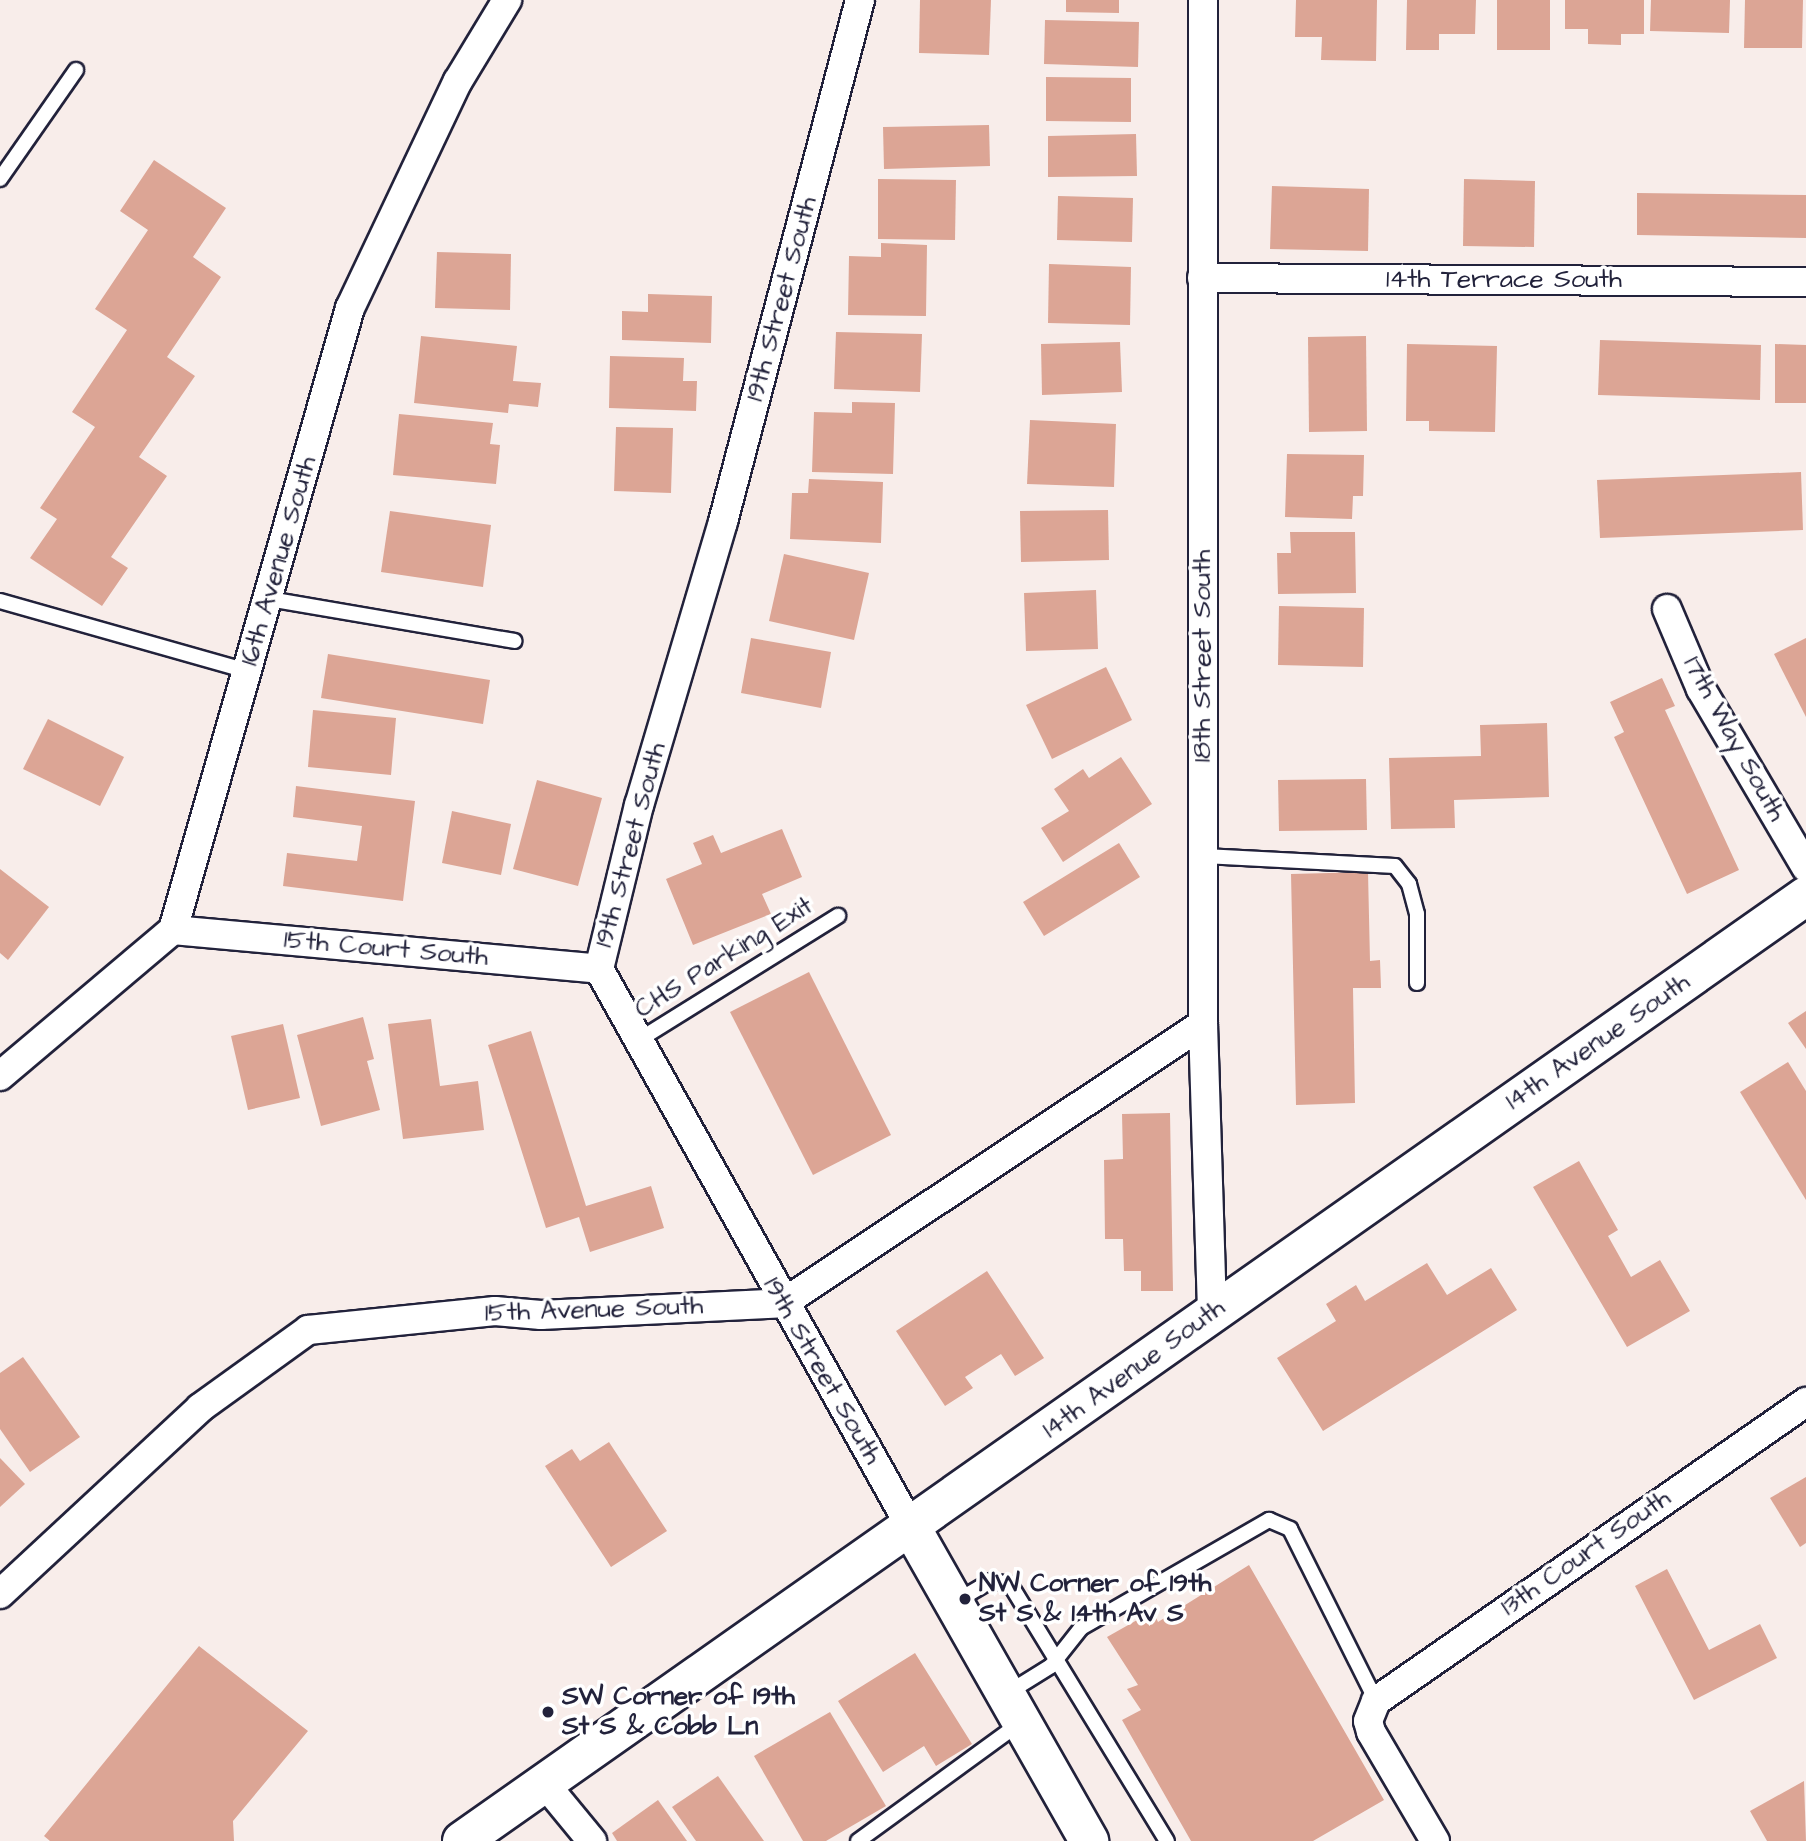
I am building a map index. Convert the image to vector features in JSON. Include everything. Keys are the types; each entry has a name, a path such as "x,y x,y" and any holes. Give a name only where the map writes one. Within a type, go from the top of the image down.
{"street":[{"name":"16th Avenue South","path":"173,930 350,308 458,80 507,0"},
{"name":"19th Street South","path":"860,0 723,522 639,805 598,969 783,1303 1089,1841"},
{"name":"18th Street South","path":"1203,0 1203,1024 1212,1312"},
{"name":"14th Terrace South","path":"1202,278 1806,282"},
{"name":"17th Way South","path":"1667,609 1701,689 1806,867"},
{"name":"14th Avenue South","path":"462,1841 912,1529 1212,1312 1806,897"},
{"name":"15th Court South","path":"173,930 598,969"},
{"path":"0,1076 173,930"},
{"path":"783,1303 1203,1024"},
{"name":"15th Avenue South","path":"0,1594 200,1408 307,1330 495,1311 541,1315 783,1303"},
{"name":"13th Court South","path":"1373,1706 1806,1402"},
{"path":"1373,1706 1371,1732 1436,1841"},
{"path":"545,1784 592,1841"}],"lane":[{"path":"0,179 76,70"},
{"path":"269,600 514,641"},
{"path":"0,601 248,671"},
{"path":"1204,856 1395,866 1409,884 1417,914 1417,983"},
{"name":"CHS Parking Exit","path":"637,1041 838,916"},
{"path":"860,1840 1014,1709 1081,1628 1269,1520 1290,1529 1373,1706"},
{"path":"954,1603 991,1581 1010,1584 1167,1841"}],"building":[{"path":"920,0 991,0 989,55 919,53"},
{"path":"1066,0 1119,0 1119,13 1066,12"},
{"path":"1296,0 1377,0 1376,61 1321,60 1322,37 1295,37"},
{"path":"1407,0 1476,0 1475,34 1439,34 1439,50 1406,50"},
{"path":"1497,0 1550,0 1550,50 1497,50"},
{"path":"1565,0 1644,0 1644,34 1621,34 1621,45 1588,44 1588,29 1565,29"},
{"path":"1651,0 1730,0 1729,33 1650,31"},
{"path":"1745,0 1803,0 1802,48 1744,48"},
{"path":"1045,20 1139,22 1138,67 1044,64"},
{"path":"1046,77 1131,78 1131,122 1046,121"},
{"path":"989,125 990,166 884,169 883,127"},
{"path":"1136,134 1137,176 1048,177 1048,136"},
{"path":"154,160 226,208 193,257 221,277 167,357 195,376 139,457 167,476 111,557 128,568 102,606 30,558 57,519 40,508 95,427 72,412 127,330 95,309 148,230 120,211"},
{"path":"878,179 956,180 955,240 878,239"},
{"path":"1464,179 1535,181 1534,247 1463,246"},
{"path":"1272,186 1369,189 1368,251 1270,249"},
{"path":"1637,193 1806,195 1806,238 1637,235"},
{"path":"1058,196 1133,198 1132,242 1057,240"},
{"path":"881,243 927,245 926,316 848,315 849,256 881,257"},
{"path":"437,252 511,254 510,310 435,308"},
{"path":"1049,264 1131,267 1130,325 1048,323"},
{"path":"648,294 712,296 711,343 622,340 622,311 648,312"},
{"path":"836,332 922,334 920,392 834,389"},
{"path":"421,336 517,346 513,381 541,383 538,407 509,404 508,413 414,403"},
{"path":"1366,336 1367,431 1309,432 1308,337"},
{"path":"1600,340 1761,345 1760,400 1598,395"},
{"path":"1120,342 1122,392 1042,395 1041,344"},
{"path":"1407,344 1497,346 1495,432 1429,431 1429,421 1406,421"},
{"path":"1775,344 1806,345 1806,403 1775,403"},
{"path":"610,356 684,358 683,381 697,381 696,411 609,408"},
{"path":"852,402 895,403 893,474 812,472 814,412 852,413"},
{"path":"399,414 493,423 490,444 500,445 496,484 393,475"},
{"path":"1030,420 1116,424 1114,487 1027,484"},
{"path":"616,427 673,428 671,493 614,491"},
{"path":"1287,454 1364,455 1363,496 1353,496 1352,519 1285,517"},
{"path":"1801,472 1803,530 1600,538 1597,480"},
{"path":"809,479 883,482 881,543 790,539 792,493 808,493"},
{"path":"1108,510 1109,560 1021,562 1020,511"},
{"path":"390,511 491,525 483,587 381,572"},
{"path":"1290,532 1355,532 1356,593 1278,594 1277,553 1291,553"},
{"path":"784,554 869,573 854,640 769,621"},
{"path":"1096,590 1098,649 1026,651 1024,593"},
{"path":"1279,606 1364,608 1363,667 1278,665"},
{"path":"751,638 831,652 821,708 741,693"},
{"path":"1806,638 1806,717 1774,654"},
{"path":"328,654 490,680 483,724 321,698"},
{"path":"1106,667 1132,720 1052,759 1026,705"},
{"path":"1662,678 1675,706 1665,710 1739,870 1687,894 1614,737 1624,732 1610,702"},
{"path":"313,710 396,718 391,775 308,767"},
{"path":"48,719 124,757 100,806 23,769"},
{"path":"1547,723 1549,797 1454,800 1455,828 1391,829 1389,758 1481,756 1480,725"},
{"path":"1121,757 1152,804 1063,862 1041,828 1069,811 1054,789 1083,769 1089,778"},
{"path":"1366,779 1367,830 1279,831 1278,780"},
{"path":"537,780 602,798 578,886 513,869"},
{"path":"296,786 415,801 403,901 283,886 287,853 357,861 362,826 293,817"},
{"path":"452,811 511,824 501,875 442,863"},
{"path":"782,829 802,877 762,894 771,914 693,945 666,879 702,864 693,843 713,835 721,853"},
{"path":"1119,843 1140,877 1044,936 1023,902"},
{"path":"0,869 49,907 8,960 0,953"},
{"path":"1368,872 1370,961 1380,960 1381,988 1353,988 1355,1103 1296,1105 1291,874"},
{"path":"809,972 891,1135 813,1175 730,1012"},
{"path":"1806,1011 1806,1049 1788,1023"},
{"path":"363,1017 374,1059 367,1061 380,1110 321,1126 297,1035"},
{"path":"431,1019 440,1086 478,1081 484,1130 403,1139 388,1024"},
{"path":"283,1024 300,1098 248,1110 231,1036"},
{"path":"531,1031 586,1206 651,1186 664,1228 590,1252 579,1217 546,1228 488,1045"},
{"path":"1788,1062 1806,1091 1806,1200 1740,1092"},
{"path":"1170,1113 1173,1291 1141,1291 1141,1271 1124,1271 1123,1239 1105,1239 1104,1160 1123,1159 1122,1114"},
{"path":"1579,1161 1618,1230 1608,1236 1631,1277 1660,1260 1690,1311 1627,1347 1533,1187"},
{"path":"1427,1263 1447,1295 1491,1268 1517,1310 1323,1431 1277,1358 1336,1321 1326,1304 1356,1285 1365,1301"},
{"path":"987,1271 1044,1358 1015,1376 1001,1354 965,1377 973,1388 945,1406 896,1331"},
{"path":"23,1357 80,1437 30,1472 0,1429 0,1373"},
{"path":"609,1442 667,1531 611,1567 545,1466 572,1449 580,1461"},
{"path":"0,1458 25,1484 0,1507"},
{"path":"1806,1477 1806,1543 1800,1547 1770,1498"},
{"path":"1249,1565 1384,1800 1313,1841 1191,1841 1122,1720 1141,1710 1127,1689 1138,1685 1107,1637 1153,1611 1158,1622"},
{"path":"1667,1569 1709,1650 1760,1624 1777,1658 1694,1700 1635,1586"},
{"path":"199,1646 308,1731 233,1821 234,1841 50,1841 44,1836"},
{"path":"915,1653 972,1744 936,1766 924,1746 883,1772 838,1701"},
{"path":"830,1712 886,1806 826,1841 803,1841 754,1756"},
{"path":"718,1776 764,1841 696,1841 672,1807"},
{"path":"1804,1781 1806,1841 1767,1841 1750,1811"},
{"path":"658,1800 687,1841 617,1841 612,1833"}],"place":[{"name":"NW Corner of 19th St S & 14th Av S","path":"965,1599"},
{"name":"SW Corner of 19th St S & Cobb Ln","path":"548,1712"}]}
